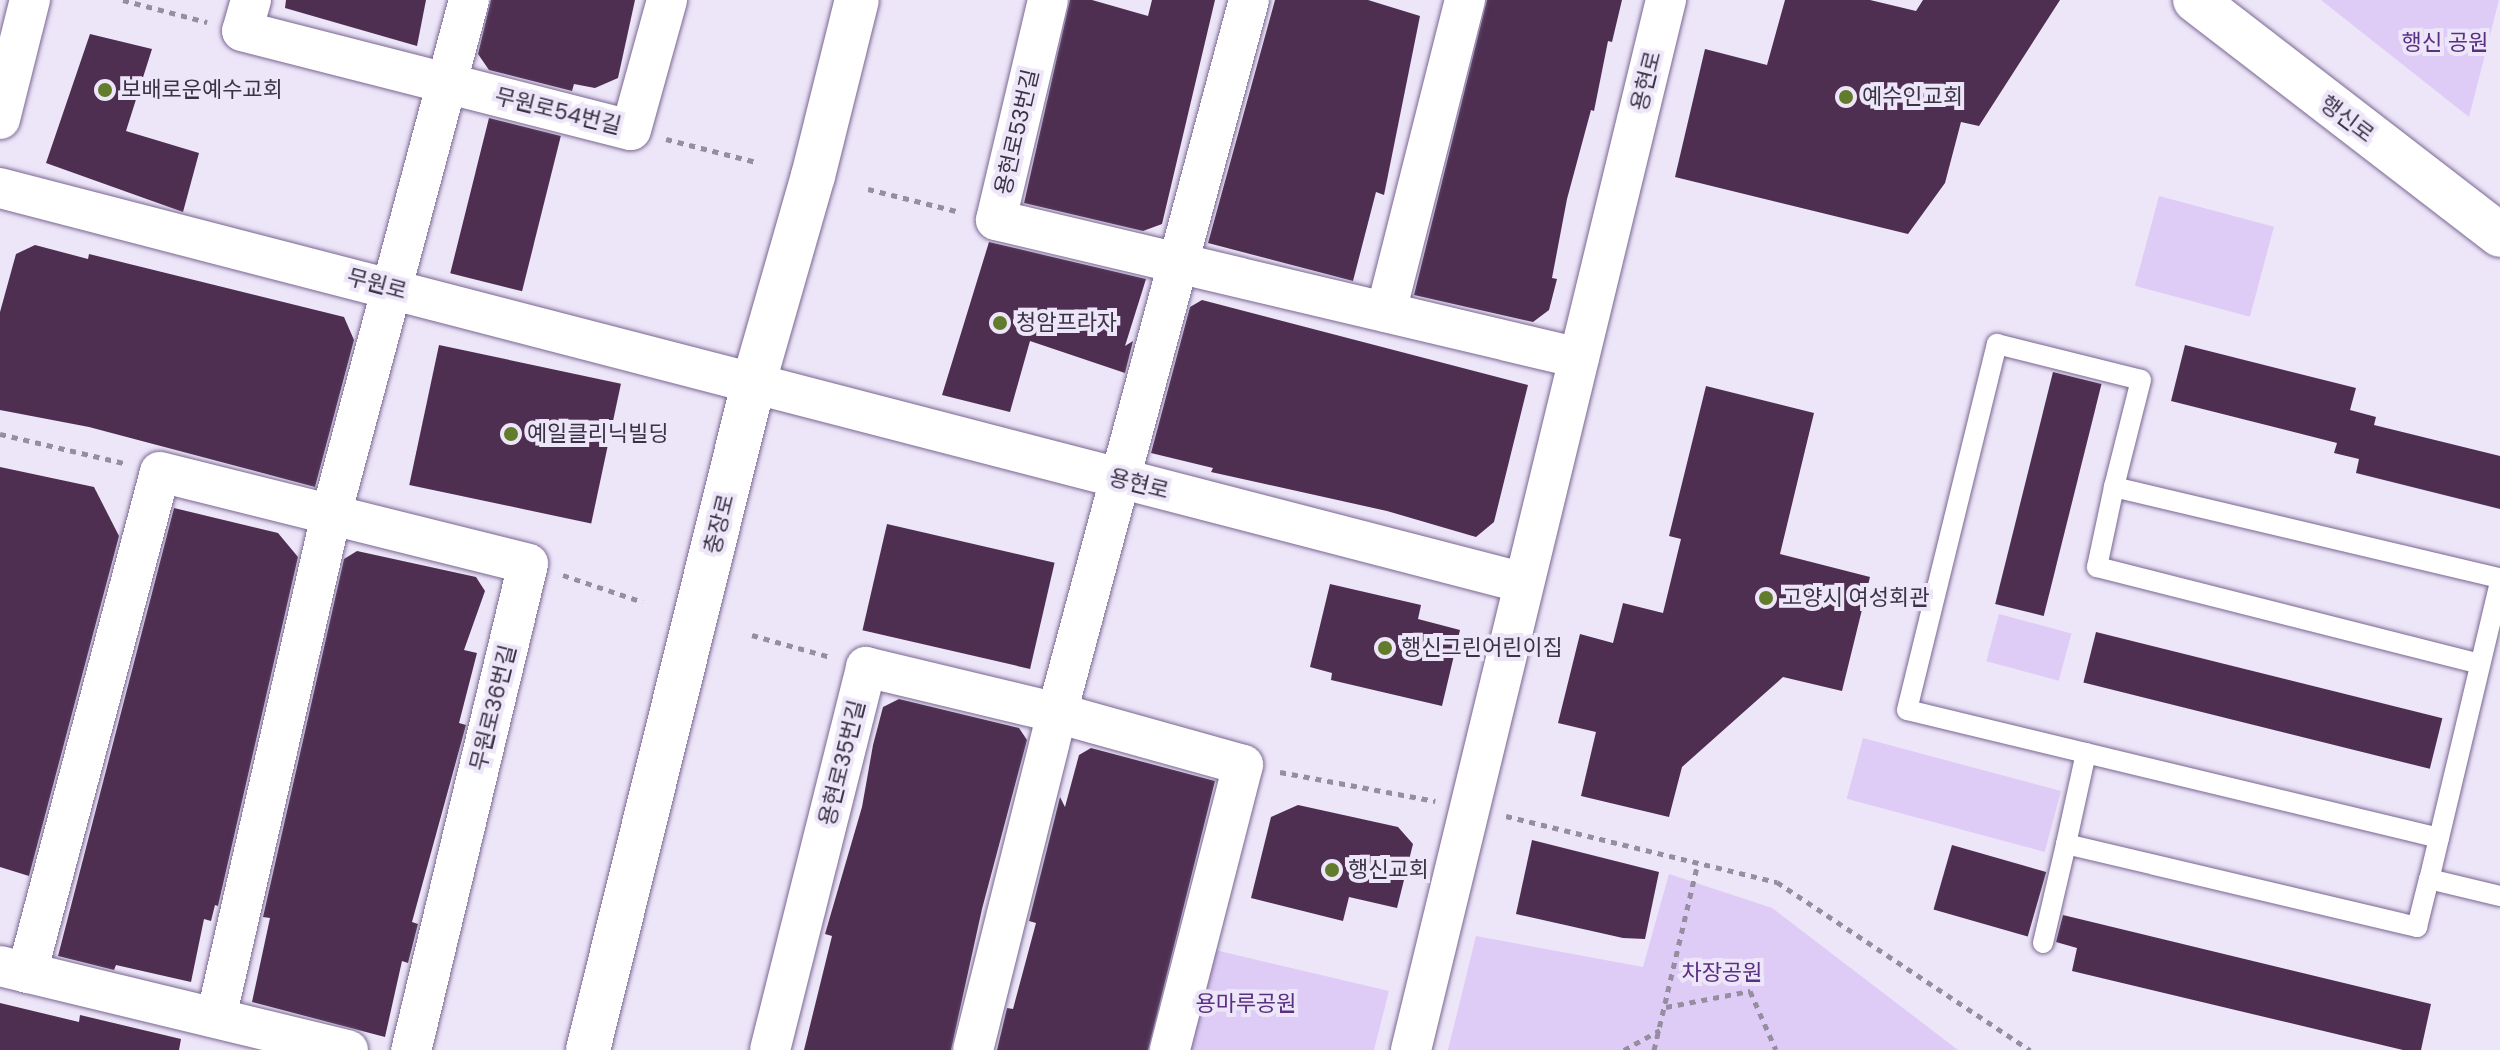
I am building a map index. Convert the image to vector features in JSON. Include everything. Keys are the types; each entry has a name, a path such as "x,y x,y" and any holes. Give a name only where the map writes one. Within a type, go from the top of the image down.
{"main road":[{"name":"충장로","path":"588,1050 753,385 813,176 857,0"},
{"name":"행신로","path":"2195,0 2500,235"}],"street":[{"path":"0,119 30,0"},
{"path":"216,1018 331,515 469,0"},
{"name":"무원로54번길","path":"246,15 448,83 631,130 667,0"},
{"name":"용현로53번길","path":"1048,0 996,220 1579,358"},
{"path":"973,1050 1057,713 1249,0"},
{"path":"1386,312 1465,0"},
{"name":"용현로","path":"1411,1050 1666,0"},
{"name":"무원로","path":"0,188 753,385"},
{"name":"용현로","path":"753,385 1524,583"},
{"path":"348,1050 14,970 160,472 528,564"},
{"name":"무원로36번길","path":"411,1050 528,564"},
{"path":"866,667 1057,713 1243,765 1170,1050"},
{"name":"용현로35번길","path":"770,1050 866,667"}],"lane":[{"path":"2439,838 1907,710 1997,344 2141,380 2097,567 2480,664"},
{"path":"2066,844 2417,927 2480,664 2495,628 2500,580 2114,487"},
{"path":"2043,943 2086,753"},
{"path":"2429,879 2500,896"}],"path":[{"path":"123,0 246,15"},
{"path":"631,130 756,162"},
{"path":"868,189 996,220"},
{"path":"0,434 160,472"},
{"path":"528,564 643,602"},
{"path":"752,635 866,667"},
{"path":"1243,765 1443,802"},
{"path":"1501,815 1777,882 2030,1050"},
{"path":"1654,1050 1698,863"},
{"path":"1666,1007 1750,991 1776,1050"},
{"path":"1624,1050 1660,1030"}],"green space":[{"name":"행신 공원","path":"2321,0 2499,0 2469,117"},
{"path":"2159,196 2274,227 2250,317 2135,286"},
{"path":"1999,614 2071,633 2059,681 1986,661"},
{"path":"1863,738 2061,791 2045,852 1847,799"},
{"name":"차장공원","path":"1669,874 1772,908 1958,1050 1448,1050 1476,936 1643,967"},
{"name":"용마루공원","path":"1211,949 1389,991 1374,1050 1183,1050"}],"building":[{"path":"286,0 426,0 417,46 285,8"},
{"path":"491,0 635,0 618,78 595,88 574,84 572,91 489,70 478,54"},
{"path":"1070,0 1092,0 1148,16 1152,0 1215,0 1162,224 1143,231 1024,203"},
{"path":"1275,0 1368,0 1420,16 1384,195 1376,192 1353,281 1208,243"},
{"path":"1487,0 1622,0 1612,42 1608,41 1594,111 1591,110 1567,199 1552,278 1557,279 1549,310 1533,322 1414,295"},
{"name":"예수인교회","path":"1785,0 1870,0 1916,11 1923,0 2060,0 1979,126 1961,122 1945,183 1908,234 1675,177 1705,49 1767,65"},
{"name":"보배로운예수교회","path":"90,34 152,49 126,131 199,153 183,212 46,163"},
{"path":"489,118 561,136 522,291 450,273"},
{"path":"989,242 1146,279 1125,346 1133,341 1125,373 1030,341 1010,412 942,395"},
{"path":"35,245 88,259 89,254 344,317 354,340 315,487 89,427 0,410 0,312 16,254"},
{"path":"1202,300 1528,385 1494,522 1476,537 1387,511 1211,472 1213,468 1151,453 1190,307"},
{"name":"예일클리닉빌딩","path":"439,345 621,384 591,524 409,485"},
{"path":"2185,345 2356,388 2350,410 2376,417 2374,425 2500,456 2500,509 2356,473 2359,459 2334,453 2337,443 2171,401"},
{"path":"2053,372 2102,384 2044,616 1995,604"},
{"name":"고양시 여성회관","path":"1706,386 1814,413 1780,554 1870,577 1842,691 1783,677 1682,767 1669,817 1581,796 1596,732 1558,723 1580,634 1613,643 1623,603 1663,613 1681,539 1669,536"},
{"path":"0,467 94,487 119,536 29,876 0,867"},
{"path":"174,508 278,533 298,557 218,906 215,905 211,921 204,919 191,982 116,965 114,970 58,956"},
{"path":"887,524 1055,563 1030,669 862,630"},
{"path":"357,551 476,577 485,591 464,650 477,653 459,723 466,725 412,922 418,924 408,963 402,961 385,1037 252,1002 270,918 263,917 344,559"},
{"name":"행신그린어린이집","path":"1330,584 1421,605 1418,619 1460,630 1442,706 1331,680 1332,673 1310,667"},
{"path":"2096,632 2442,718 2430,769 2083,682"},
{"path":"899,699 1019,728 1027,740 982,909 951,1050 804,1050 832,936 825,934 862,807 883,707"},
{"path":"1091,748 1215,781 1148,1050 997,1050 1007,1008 1013,1009 1036,923 1029,921 1060,797 1065,807 1079,755"},
{"name":"행신교회","path":"1298,805 1398,827 1413,844 1397,908 1349,897 1343,921 1251,898 1271,817"},
{"path":"1532,840 1659,872 1645,939 1623,938 1516,914"},
{"path":"1952,845 2046,872 2028,936 1934,909"},
{"path":"2063,915 2431,1004 2421,1050 2403,1050 2072,971 2077,948 2056,942"},
{"path":"0,1003 79,1022 80,1015 181,1039 179,1050 0,1050"}],"place":[{"name":"보배로운예수교회","path":"105,90"},
{"name":"예수인교회","path":"1846,97"},
{"name":"청암프라자","path":"1000,323"},
{"name":"예일클리닉빌딩","path":"511,434"},
{"name":"고양시 여성회관","path":"1766,598"},
{"name":"행신그린어린이집","path":"1385,648"},
{"name":"행신교회","path":"1332,870"}]}
